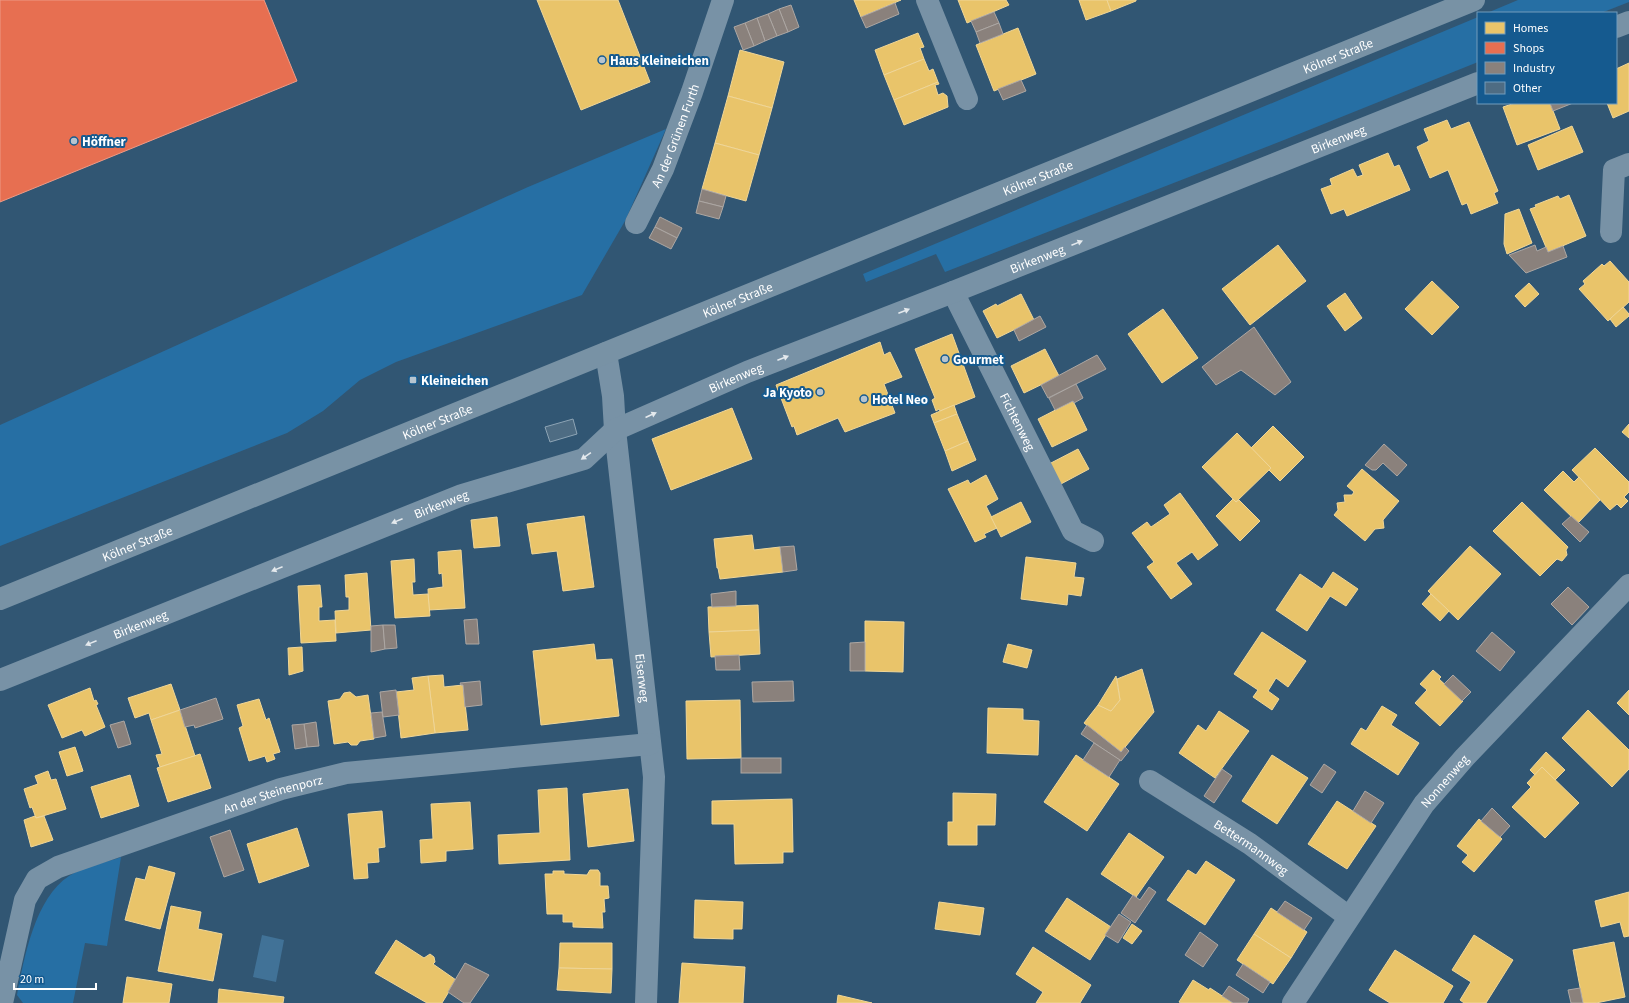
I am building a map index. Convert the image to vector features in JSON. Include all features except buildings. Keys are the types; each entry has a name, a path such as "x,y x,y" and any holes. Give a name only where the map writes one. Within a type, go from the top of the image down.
{"main road":[{"name":"Kölner Straße","path":"0,598 1474,0"}],"street":[{"name":"An der Grünen Furth","path":"636,223 663,169 692,92 723,0"},
{"path":"927,0 966,99"},
{"path":"1617,28 1629,22"},
{"name":"Birkenweg","path":"0,680 462,495 584,458 615,430 748,372 1477,83"},
{"path":"1611,232 1614,170 1629,164"},
{"name":"Fichtenweg","path":"953,292 1073,531 1092,541"},
{"name":"Eiserweg","path":"606,353 613,396 615,430 654,777 646,1003"},
{"name":"Nonnenweg","path":"1293,1003 1424,804 1465,757 1629,585"},
{"name":"An der Steinenporz","path":"2,1003 25,900 37,880 58,867 281,789 346,773 650,744"},
{"name":"Bettermannweg","path":"1150,781 1250,844 1349,917"}],"shaded area":[{"path":"1518,0 1629,0 1629,2 1604,12 1489,12"},
{"path":"1477,17 1477,62 1284,140 945,272 936,254 866,282 863,274"},
{"path":"666,129 625,221 582,295 396,362 360,380 323,411 287,433 0,546 0,425 528,187"},
{"path":"121,857 107,946 85,943 73,1003 23,1003 17,995 23,964 39,914 48,899 57,886 69,876 88,867"},
{"path":"262,935 284,940 276,982 253,977"}],"place":[{"name":"Haus Kleineichen","path":"602,60"},
{"name":"Höffner","path":"74,141"},
{"name":"Gourmet","path":"945,359"},
{"name":"Kleineichen","path":"413,380"},
{"name":"Ja Kyoto","path":"820,392"},
{"name":"Hotel Neo","path":"864,399"}]}
